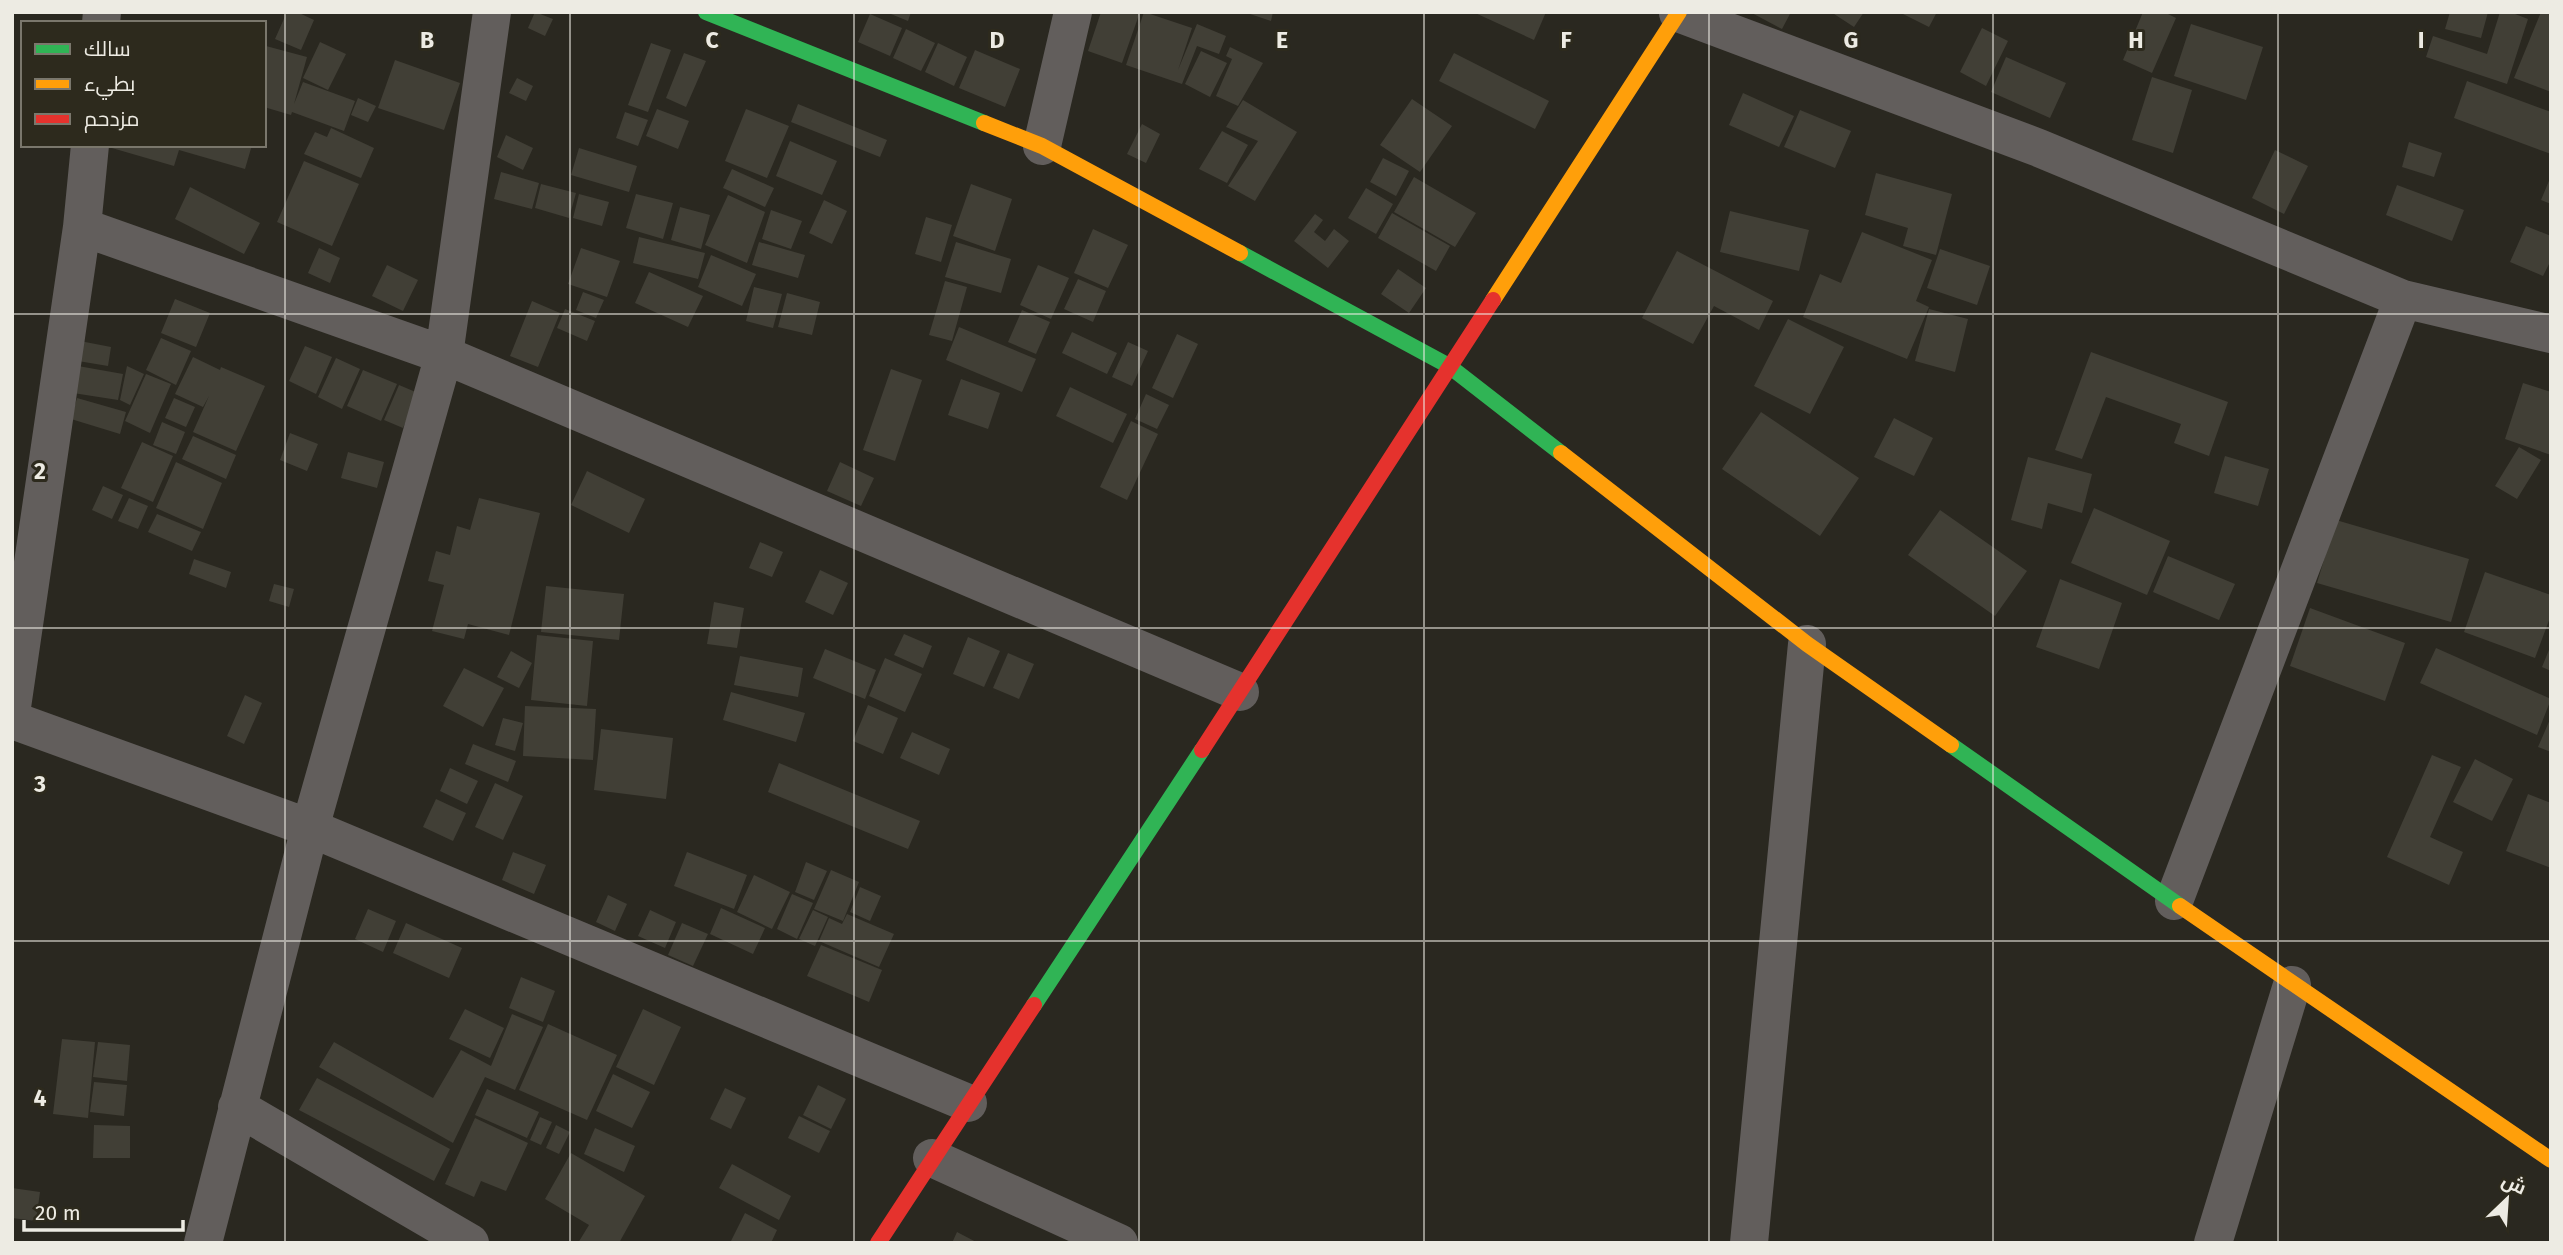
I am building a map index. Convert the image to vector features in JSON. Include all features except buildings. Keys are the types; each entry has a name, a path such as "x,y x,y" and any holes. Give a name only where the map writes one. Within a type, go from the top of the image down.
{"street":[{"path":"203,1243 310,828 444,355 492,12"},
{"path":"706,12 1042,146 1449,366 1807,644 2292,985 2551,1160"},
{"path":"1042,146 1073,12"},
{"path":"878,1243 968,1102 1240,692 1679,13 2039,148 2403,299 2551,334"},
{"path":"12,707 82,227 90,147"},
{"path":"82,227 444,355 1240,692"},
{"path":"2174,901 2403,299"},
{"path":"1749,1243 1807,644"},
{"path":"12,720 310,828 968,1102"},
{"path":"2213,1243 2292,985"},
{"path":"237,1107 470,1243"},
{"path":"932,1158 1119,1243"}],"traffic: fast":[{"path":"706,12 984,123"},
{"path":"1240,253 1449,366 1561,453"},
{"path":"1951,745 2180,906"},
{"path":"1034,1005 1202,750"}],"traffic: slow":[{"path":"1493,300 1679,12"},
{"path":"984,123 1042,146 1240,253"},
{"path":"1561,453 1807,644 1951,745"},
{"path":"2180,906 2551,1160"}],"traffic: jam":[{"path":"1202,750 1493,300"},
{"path":"878,1243 1034,1005"}]}
